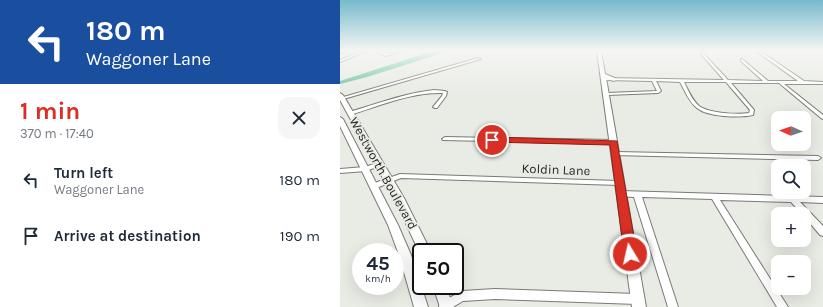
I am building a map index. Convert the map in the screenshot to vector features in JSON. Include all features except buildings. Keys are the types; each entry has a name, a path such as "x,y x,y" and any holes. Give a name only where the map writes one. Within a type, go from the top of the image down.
{"main road":[{"path":"602,65 638,303"},
{"path":"604,77 614,79"},
{"name":"Westworth Boulevard","path":"341,97 389,179 421,243"},
{"name":"Westworth Boulevard","path":"340,118 393,225 405,255 421,307"},
{"path":"442,295 446,306"}],"street":[{"path":"341,97 456,65"},
{"path":"681,80 697,106 704,112 714,114 751,114 752,110 746,102 713,65"},
{"path":"748,65 767,82"},
{"path":"778,65 802,82"},
{"path":"614,79 823,83"},
{"path":"607,94 658,92 659,91 653,80"},
{"path":"780,82 823,117"},
{"path":"351,113 417,94 431,91 444,92 444,96 435,107"},
{"path":"445,139 614,142"},
{"path":"616,154 818,158"},
{"path":"340,171 366,169 380,164"},
{"name":"Koldin Lane","path":"374,186 400,176 619,183"},
{"path":"621,194 771,198"},
{"path":"637,194 673,307"},
{"path":"714,197 783,307"},
{"path":"793,199 823,200"},
{"path":"793,199 823,232"},
{"path":"446,306 462,296 495,294 638,303"}],"shaded area":[{"path":"389,65 404,65 340,84 340,81"}],"route":[{"path":"492,140 614,142 630,254"}]}
